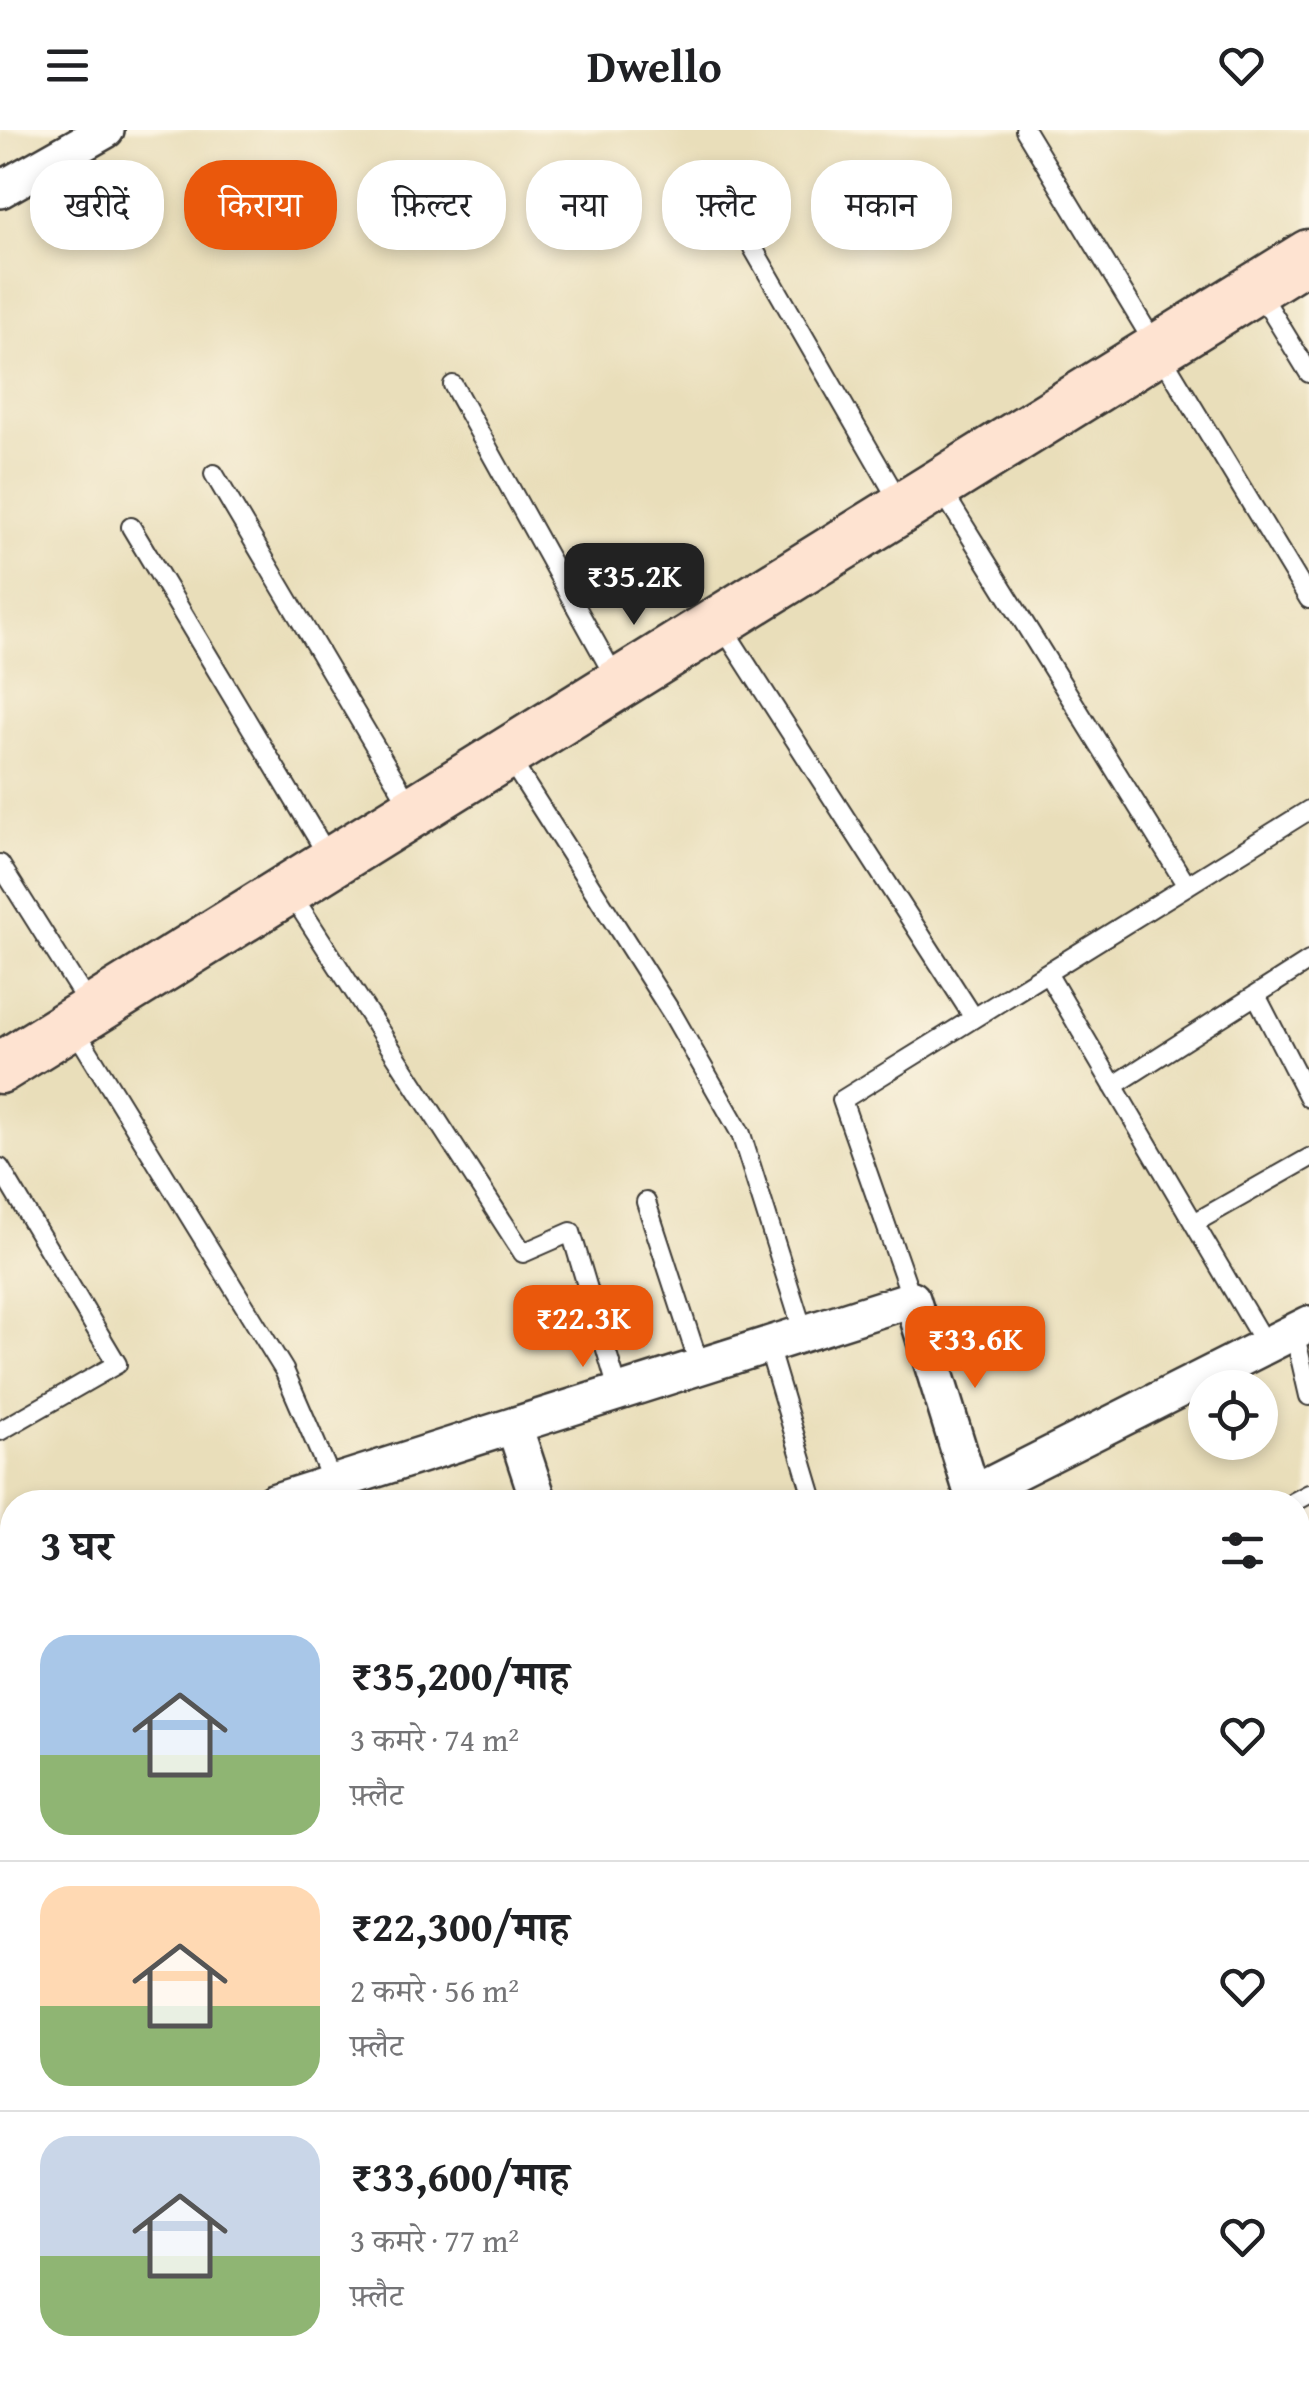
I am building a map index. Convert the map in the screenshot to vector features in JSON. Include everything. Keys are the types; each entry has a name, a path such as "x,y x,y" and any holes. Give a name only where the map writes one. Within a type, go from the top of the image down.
{"street":[{"path":"0,190 106,130"},
{"path":"0,1068 1309,255"},
{"path":"311,1490 912,1300 971,1490"},
{"path":"989,1490 1290,1333"},
{"path":"514,1426 534,1490"}],"lane":[{"path":"1025,130 1309,599"},
{"path":"754,250 1187,886"},
{"path":"1257,287 1309,372"},
{"path":"453,384 618,684"},
{"path":"214,474 414,811"},
{"path":"131,527 332,862"},
{"path":"719,622 974,1018"},
{"path":"506,754 673,1015 742,1134 804,1334"},
{"path":"912,1300 842,1100 1309,810"},
{"path":"0,864 82,1018 284,1370 333,1483"},
{"path":"288,890 523,1253 571,1232 619,1393"},
{"path":"1113,1086 1309,961"},
{"path":"1047,973 1194,1223 1290,1333 1309,1396"},
{"path":"1256,995 1309,1098"},
{"path":"1194,1223 1309,1158"},
{"path":"0,1168 117,1364 0,1431"},
{"path":"646,1202 700,1367"},
{"path":"768,1346 811,1490"}]}
